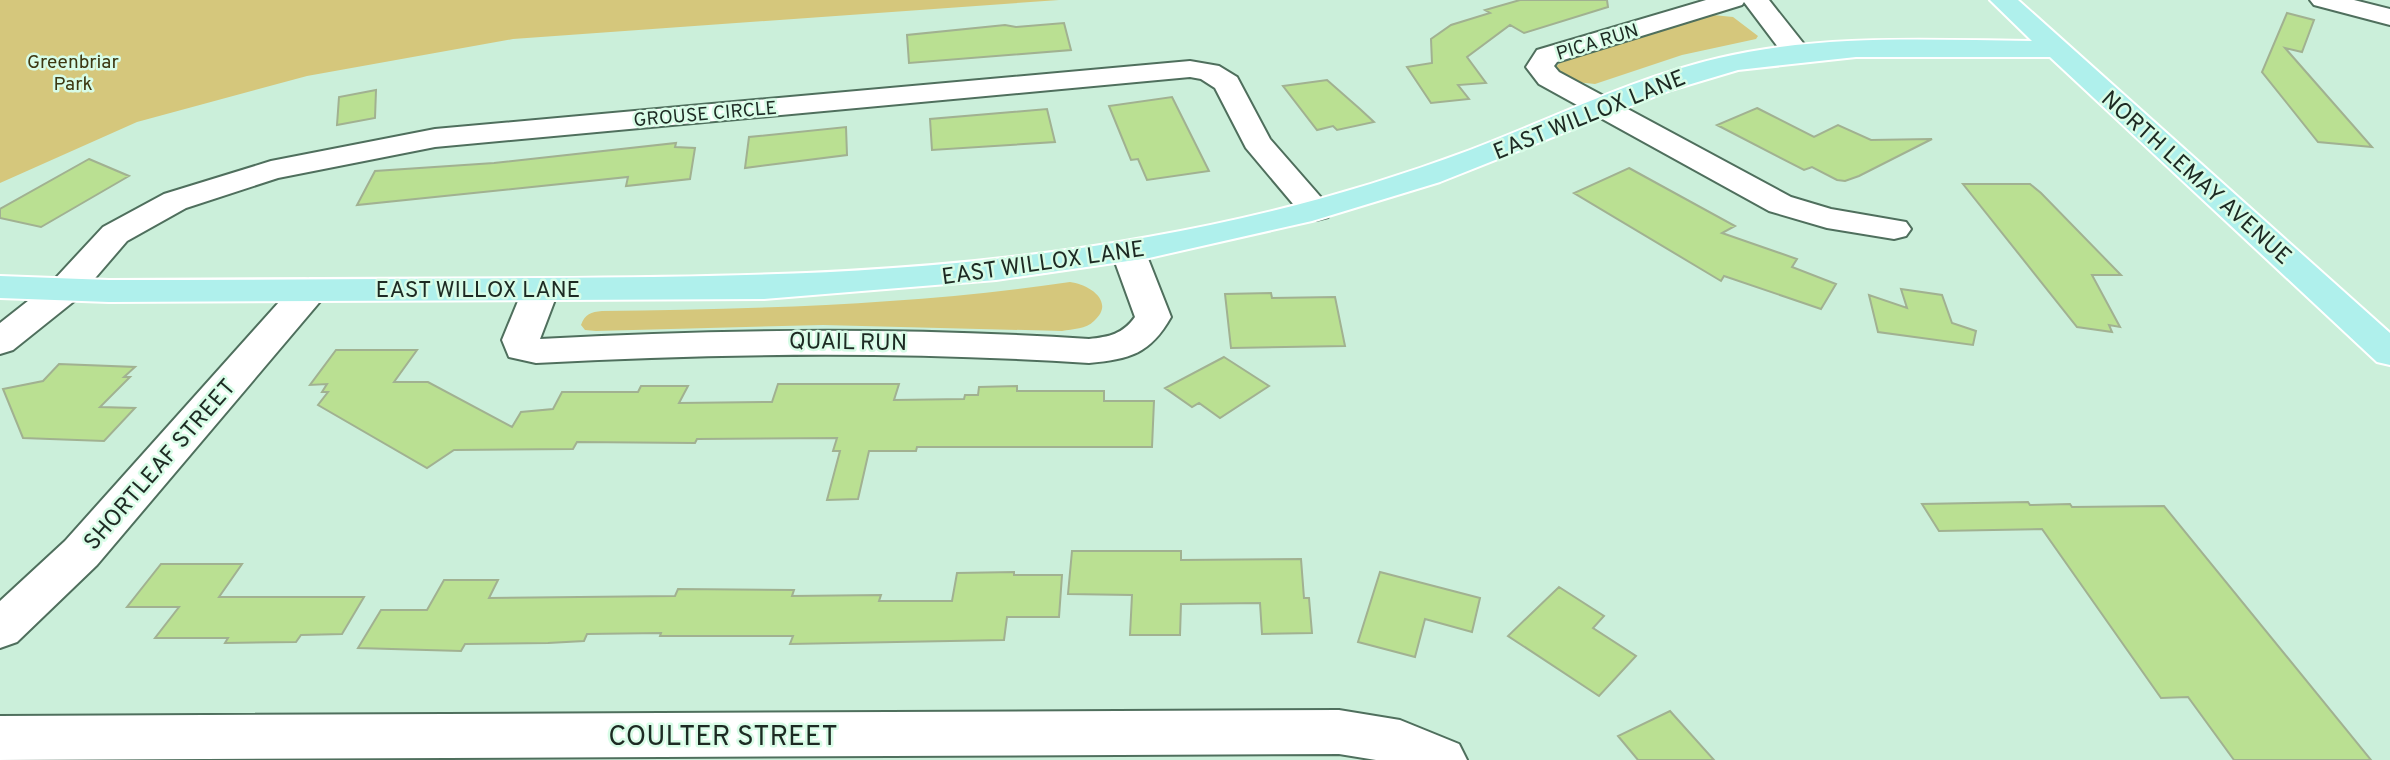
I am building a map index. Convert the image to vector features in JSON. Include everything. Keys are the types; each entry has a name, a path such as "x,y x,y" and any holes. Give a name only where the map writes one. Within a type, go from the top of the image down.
{"main road":[{"name":"NORTH LEMAY AVENUE","path":"2003,0 2390,353"},
{"name":"EAST WILLOX LANE","path":"0,287 65,290 764,288 866,284 1002,271 1128,251 1316,210 1474,160 1691,73 1742,61 1797,53 2057,49"}],"street":[{"name":"PICA RUN","path":"1603,108 1549,78 1539,67 1542,59 1733,0"},
{"path":"1756,0 1797,53"},
{"path":"2323,0 2390,17"},
{"name":"GROUSE CIRCLE","path":"0,342 65,290 115,234 175,201 246,176 369,149 435,138 1190,69 1216,74 1227,83 1257,142 1316,210"},
{"path":"1603,108 1780,204 1827,218 1894,229"},
{"name":"QUAIL RUN","path":"541,289 522,340 522,349 536,351 691,342 851,340 1089,351 1113,349 1136,340 1145,333 1153,317 1128,251"},
{"name":"SHORTLEAF STREET","path":"0,629 81,553 310,290"},
{"name":"COULTER STREET","path":"0,738 1339,732 1400,742 1441,760"}],"green space":[{"name":"Greenbriar Park","path":"0,0 1059,0 513,39 307,76 137,122 0,183"},
{"path":"1713,15 1733,17 1758,36 1756,39 1682,55 1595,84 1576,82 1555,67 1564,60"},
{"path":"1070,282 1092,290 1101,301 1102,307 1100,314 1091,324 1062,331 823,325 596,331 585,330 581,325 589,314 602,311 895,301"}],"building":[{"path":"1520,0 1607,0 1608,7 1524,33 1510,25 1467,57 1486,83 1458,85 1469,99 1431,103 1407,67 1432,63 1431,39 1451,25 1490,13 1485,10"},
{"path":"2287,13 2314,20 2302,52 2285,48 2372,147 2318,142 2262,72"},
{"path":"1064,23 1071,50 909,63 907,35 1005,25 1016,27"},
{"path":"1327,80 1374,122 1337,130 1333,126 1317,130 1283,86"},
{"path":"376,90 375,118 337,125 339,97"},
{"path":"1172,97 1209,171 1147,180 1138,159 1131,160 1109,106"},
{"path":"1757,108 1814,137 1838,125 1871,140 1932,139 1859,176 1845,181 1837,180 1812,167 1804,170 1717,125"},
{"path":"1047,109 1055,142 932,150 930,119"},
{"path":"846,127 847,155 745,168 749,137"},
{"path":"676,143 675,147 695,148 690,179 626,186 628,177 357,205 375,171 494,163"},
{"path":"89,159 129,176 41,227 0,218 0,209"},
{"path":"1629,168 1735,226 1722,233 1797,259 1792,267 1836,284 1821,309 1724,276 1721,281 1574,193"},
{"path":"1963,184 2030,184 2041,193 2121,275 2092,275 2120,327 2109,325 2112,332 2077,327"},
{"path":"1901,289 1942,295 1952,323 1976,331 1973,345 1878,332 1869,295 1907,308"},
{"path":"1271,293 1272,298 1335,297 1345,346 1231,348 1225,294"},
{"path":"336,350 417,350 394,382 428,382 512,427 521,412 553,409 562,392 638,392 641,386 688,386 679,403 772,402 778,384 899,384 894,400 964,399 965,395 978,395 979,387 1017,386 1017,391 1104,391 1104,401 1154,401 1152,447 917,447 916,451 869,451 858,499 827,500 840,451 833,451 837,438 697,439 695,443 577,442 573,449 454,450 427,468 318,405 328,392 322,392 327,384 310,385"},
{"path":"1224,357 1269,386 1220,418 1199,403 1192,407 1165,388"},
{"path":"59,364 135,367 124,377 130,377 100,407 135,408 104,441 23,438 3,389 43,381"},
{"path":"2028,502 2030,505 2070,504 2072,507 2164,506 2371,760 2234,760 2188,697 2161,698 2042,529 1939,531 1922,504"},
{"path":"1072,551 1181,551 1181,560 1301,559 1304,598 1309,598 1312,633 1262,634 1260,603 1181,604 1180,635 1130,635 1132,595 1068,594"},
{"path":"161,564 242,564 219,597 364,597 342,634 301,635 296,642 225,643 228,638 155,638 179,607 127,607"},
{"path":"1014,572 1014,575 1062,575 1059,617 1007,617 1004,640 790,644 793,636 660,636 661,633 587,634 584,641 465,644 461,651 358,648 381,610 427,610 444,580 498,580 489,598 675,596 678,589 794,590 792,596 881,595 879,601 952,601 957,573"},
{"path":"1380,572 1480,598 1472,632 1425,619 1415,657 1358,642"},
{"path":"1559,587 1604,616 1593,628 1636,656 1599,696 1508,636"},
{"path":"1670,711 1714,760 1638,760 1618,736"}]}
